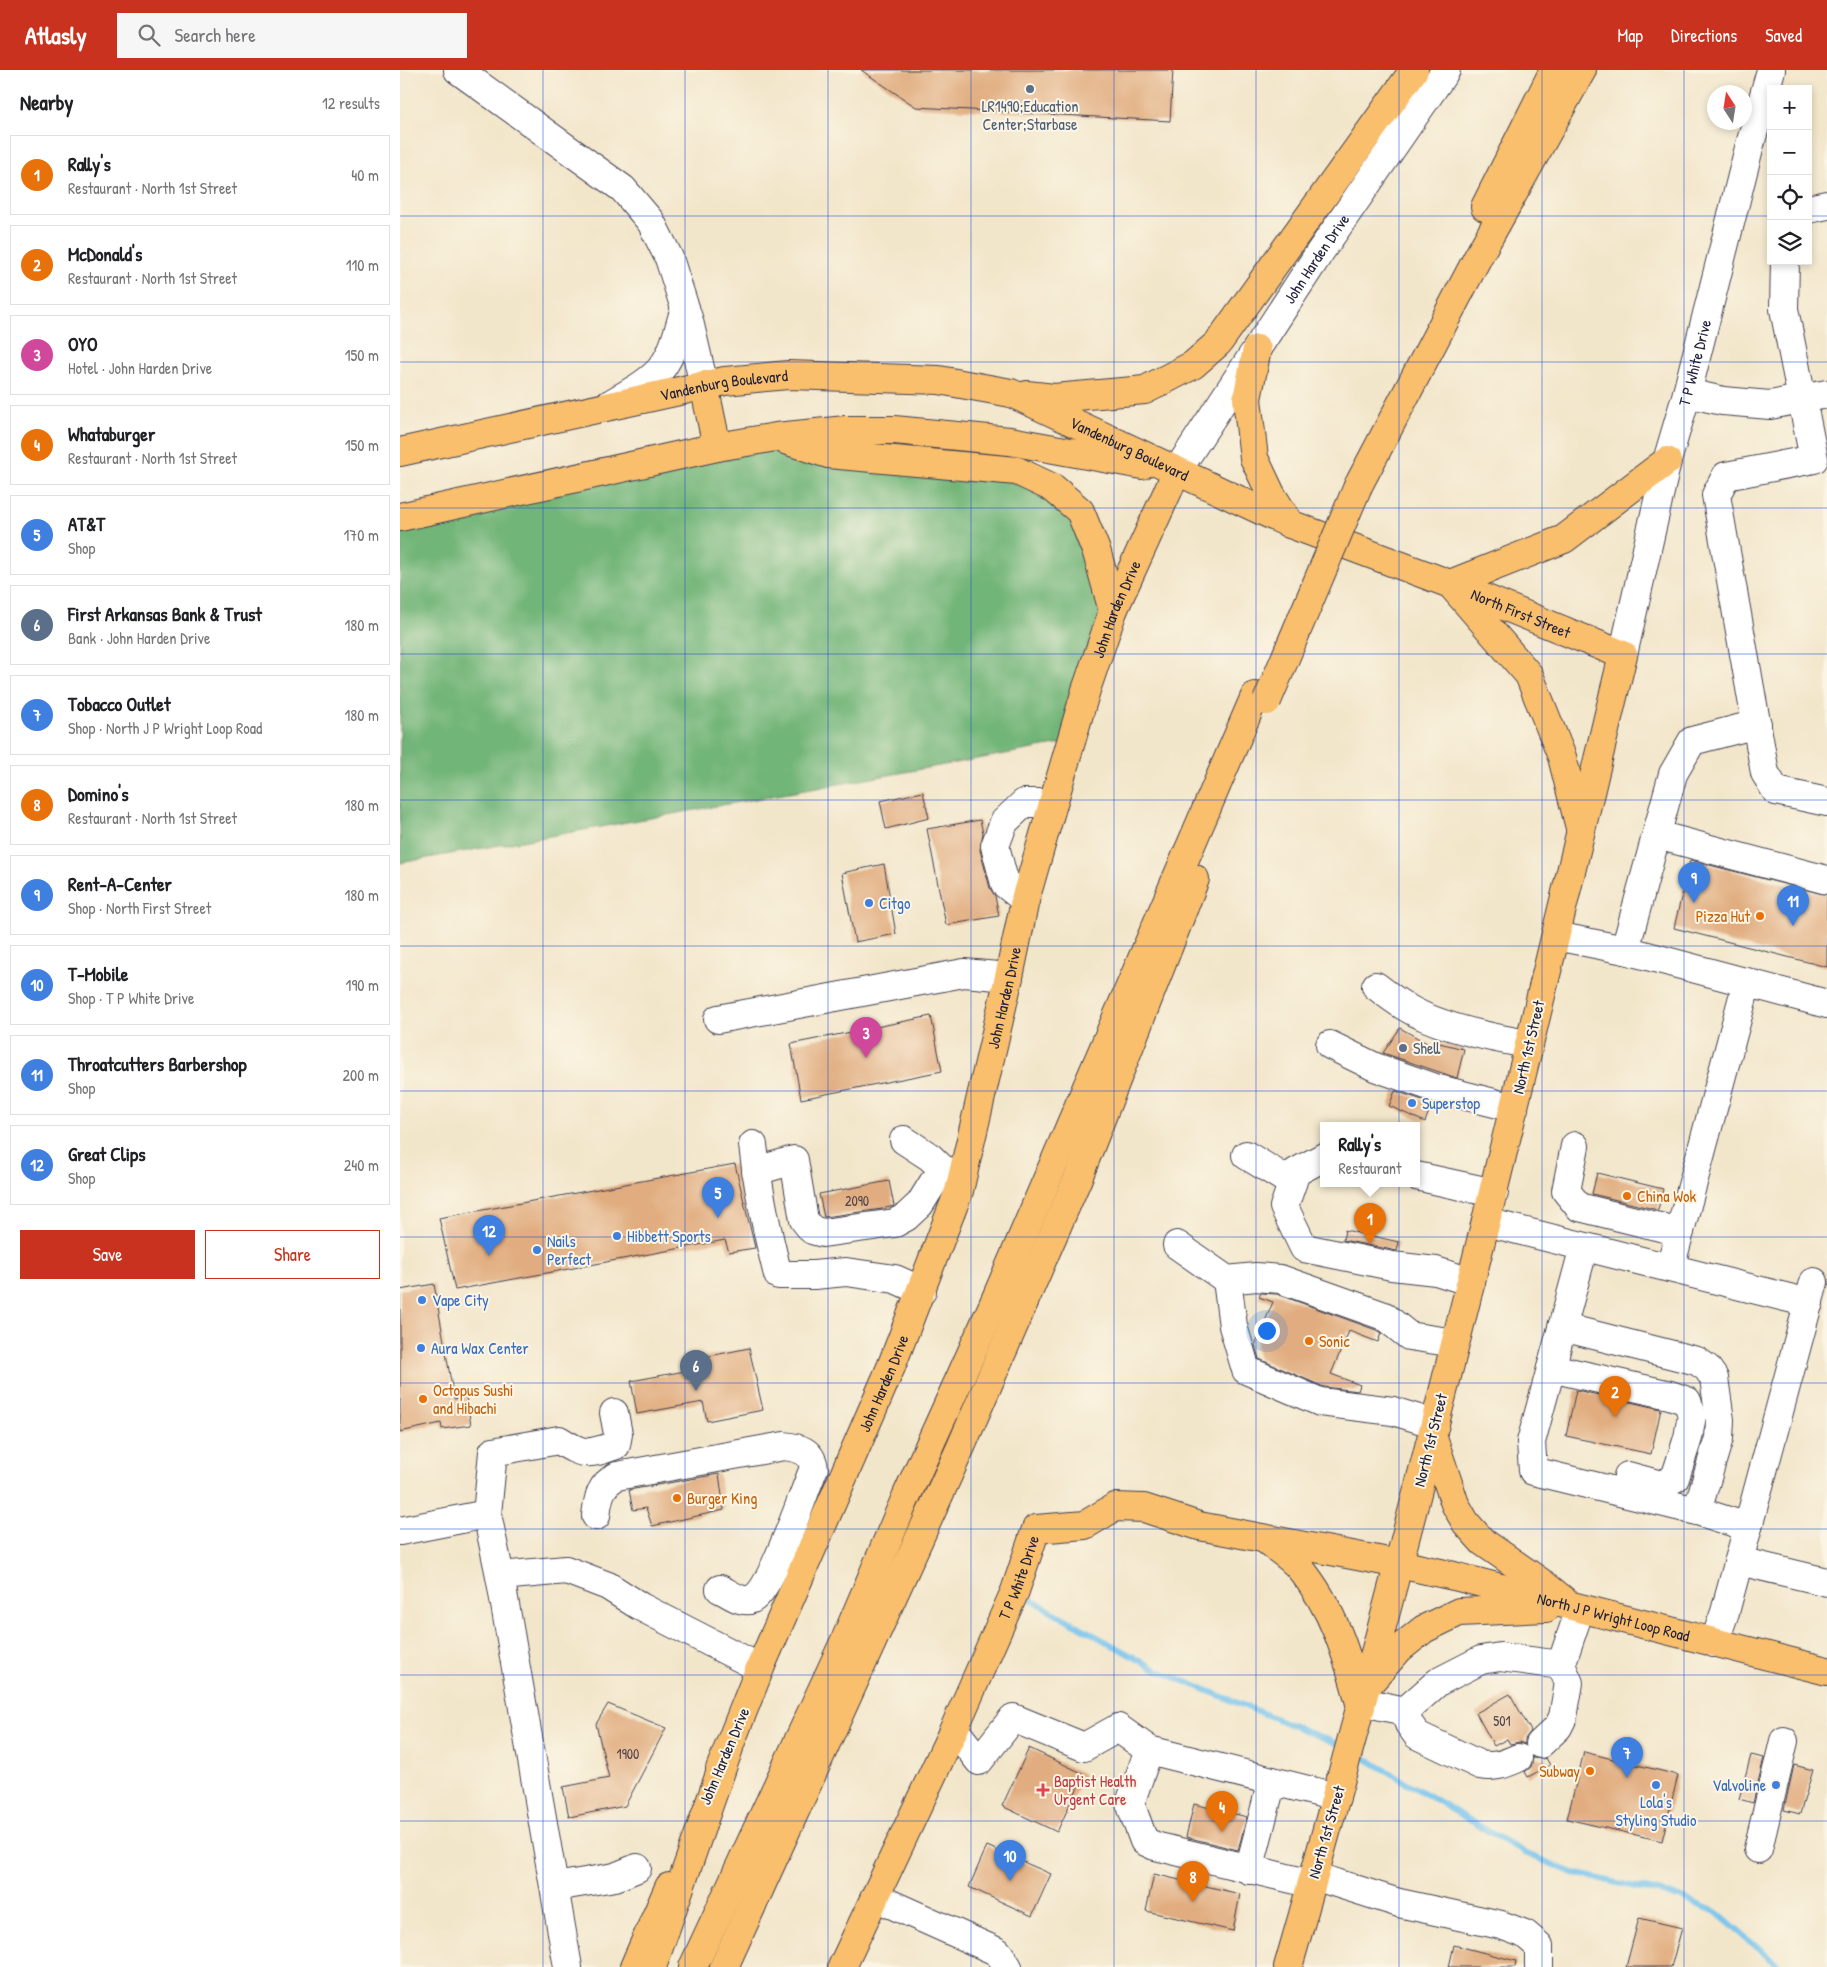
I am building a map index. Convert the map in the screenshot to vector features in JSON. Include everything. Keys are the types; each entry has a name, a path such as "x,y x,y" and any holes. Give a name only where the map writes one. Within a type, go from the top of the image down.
{"main road":[{"path":"1011,393 1054,398 1145,390 1193,365 1218,343 1414,70"},
{"path":"693,1967 846,1638 906,1497 1261,699 1351,483 1554,70"},
{"path":"1351,483 1582,70"},
{"path":"1257,349 1247,398 1254,458 1271,494 1290,524"},
{"name":"Vandenburg Boulevard","path":"400,452 725,381 788,375 874,377 939,380 1011,393 1178,471"},
{"path":"704,385 717,447"},
{"name":"Vandenburg Boulevard","path":"400,517 717,447 776,437 846,430 894,430 1010,441 1178,471"},
{"path":"776,437 828,454 1017,471 1053,488 1080,512 1097,552 1112,612"},
{"path":"1581,832 1562,757 1529,675 1450,584 1564,539 1667,461"},
{"name":"North First Street","path":"1178,471 1290,524 1450,584 1623,655"},
{"name":"John Harden Drive","path":"634,1967 729,1748 760,1668 891,1367 922,1291 956,1178 1009,977 1025,900 1086,690 1112,612 1178,471"},
{"path":"1559,923 1623,655"},
{"path":"724,1967 960,1449 1078,1178 1202,861 1261,699"},
{"name":"North 1st Street","path":"1288,1967 1364,1698 1399,1564 1494,1193 1528,1044 1559,923"},
{"path":"1433,1429 1455,1504 1466,1522 1483,1542 1575,1608"},
{"name":"T P White Drive","path":"842,1967 954,1729 1016,1591 1036,1529 1085,1525 1115,1507 1144,1508 1199,1526 1399,1564"},
{"path":"1264,1538 1298,1567 1323,1602 1341,1638 1364,1698"},
{"name":"North J P Wright Loop Road","path":"1399,1564 1454,1576 1827,1671"},
{"path":"1364,1698 1399,1649 1424,1629 1459,1612 1575,1608"},
{"path":"652,1967 729,1748"}],"street":[{"path":"458,70 623,189 651,222 669,258 685,308 704,385"},
{"name":"John Harden Drive","path":"1178,471 1320,252 1446,70"},
{"name":"T P White Drive","path":"1623,655 1667,461 1687,392 1748,148 1771,70"},
{"path":"1812,208 1827,205"},
{"path":"1785,265 1784,309 1814,396 1820,458 1726,476 1716,495 1765,773 1776,791 1827,802"},
{"path":"606,406 636,390 663,366 677,338 685,308"},
{"path":"1687,392 1723,401 1770,404 1814,396"},
{"path":"1625,950 1673,774 1692,741 1756,724"},
{"path":"1025,900 1005,884 995,846 1004,822 1024,803 1054,802"},
{"path":"1657,835 1827,880"},
{"path":"1559,923 1625,950 1827,1004"},
{"path":"718,1019 964,973 1009,977"},
{"path":"1670,1268 1747,982"},
{"path":"1376,986 1405,1007 1444,1024 1499,1039 1528,1044"},
{"path":"1330,1045 1374,1067 1435,1088 1514,1108"},
{"path":"904,1140 956,1178"},
{"path":"1575,1146 1566,1190 1579,1206 1680,1232"},
{"path":"1246,1155 1292,1182"},
{"path":"922,1291 895,1279 846,1272 814,1275 778,1275 769,1240 754,1158 794,1160 804,1220 812,1230 823,1233 860,1230 895,1223 906,1217 920,1204 933,1183 956,1178"},
{"path":"1320,1159 1296,1172 1284,1207 1304,1248 1392,1266 1436,1271 1471,1282"},
{"path":"1420,1177 1494,1193"},
{"path":"1486,1222 1670,1268 1812,1293 1739,1562 1714,1643"},
{"path":"1177,1244 1227,1280 1256,1277 1280,1279 1384,1316 1409,1336 1455,1343"},
{"path":"1584,1247 1531,1442 1533,1471 1697,1511 1748,1527"},
{"path":"1227,1280 1233,1326 1246,1370 1320,1402 1393,1411 1433,1429"},
{"path":"1562,1327 1697,1361 1708,1368 1714,1378 1718,1398 1719,1438 1697,1511"},
{"path":"1532,1452 1661,1485 1675,1478 1680,1468 1688,1438 1692,1415 1687,1401 1670,1395 1551,1368"},
{"path":"568,1967 500,1576 487,1514 493,1452 559,1440 576,1452 595,1453 616,1446 618,1434 614,1413"},
{"path":"596,1516 602,1488 608,1481 617,1476 784,1446 800,1448 808,1453 814,1468 773,1570 760,1593 752,1600 740,1600 720,1590"},
{"path":"400,1531 487,1514"},
{"path":"1739,1562 1827,1582"},
{"path":"500,1576 566,1570 608,1586 641,1608 760,1668"},
{"path":"1405,1712 1409,1724 1417,1735 1480,1765 1500,1766 1529,1751 1558,1726 1563,1717 1569,1683 1561,1665 1575,1608"},
{"path":"1405,1712 1438,1682 1481,1660 1500,1657 1561,1665"},
{"path":"1364,1698 1405,1712"},
{"path":"954,1729 979,1761 1013,1718 1084,1747 1118,1728 1149,1750 1336,1797"},
{"path":"1758,1850 1784,1741"},
{"path":"1149,1750 1130,1802 1144,1841 1155,1846 1249,1870 1313,1880 1399,1903 1500,1925 1525,1934 1539,1946 1539,1967"},
{"path":"1249,1870 1272,1780"},
{"path":"555,1887 615,1877 637,1868"},
{"path":"875,1897 998,1952 1008,1967"}],"green space":[{"path":"776,437 1010,441 1039,465 1074,499 1113,611 1072,742 400,863 400,517"}],"building":[{"name":"LR1490;Education Center;Starbase","path":"861,70 1173,70 1170,121 916,107"},
{"path":"923,792 929,818 886,829 880,801"},
{"name":"Citgo","path":"980,820 983,833 980,850 990,888 995,896 999,916 946,925 927,829"},
{"path":"1690,860 1827,895 1827,967 1674,928"},
{"name":"Citgo","path":"884,864 896,934 855,942 842,873"},
{"path":"931,1016 942,1071 801,1099 791,1044"},
{"path":"1400,1028 1437,1049 1439,1043 1464,1049 1457,1078 1383,1053"},
{"name":"Superstop","path":"1395,1091 1432,1103 1425,1122 1389,1106"},
{"path":"735,1164 755,1248 729,1252 725,1240 455,1290 439,1218"},
{"name":"China Wok","path":"1597,1173 1663,1189 1658,1210 1592,1194"},
{"path":"889,1181 894,1206 824,1217 819,1194"},
{"path":"1345,1230 1399,1242 1397,1251 1343,1240"},
{"path":"434,1284 454,1399 466,1397 471,1425 442,1429 441,1423 400,1432 400,1290"},
{"name":"Sonic","path":"1261,1293 1277,1294 1381,1333 1378,1342 1349,1331 1331,1374 1360,1385 1358,1391 1324,1387 1259,1359 1255,1345 1273,1302 1259,1297"},
{"path":"749,1348 763,1410 707,1421 703,1402 637,1414 631,1381 696,1369 695,1359"},
{"path":"1576,1390 1661,1409 1651,1454 1566,1436"},
{"name":"Burger King","path":"719,1474 724,1510 652,1526 646,1508 633,1510 629,1490"},
{"path":"1510,1694 1531,1731 1525,1739 1525,1744 1519,1742 1510,1744 1507,1739 1494,1746 1476,1713"},
{"path":"608,1704 666,1728 625,1806 569,1817 563,1787 609,1778 596,1724"},
{"name":"Baptist Health Urgent Care","path":"1029,1748 1084,1774 1057,1832 1002,1806"},
{"path":"1584,1752 1678,1775 1662,1841 1567,1819"},
{"path":"1751,1755 1764,1758 1753,1803 1739,1799"},
{"path":"1533,1758 1546,1758 1550,1765 1528,1777 1525,1772 1531,1767"},
{"path":"1794,1765 1813,1770 1800,1814 1784,1810"},
{"path":"1194,1804 1247,1817 1238,1850 1186,1837"},
{"path":"987,1846 1051,1874 1032,1916 969,1887"},
{"path":"1154,1874 1240,1894 1233,1931 1146,1911"},
{"path":"1639,1918 1682,1928 1671,1967 1626,1967"},
{"path":"1454,1945 1516,1961 1515,1967 1449,1967"}],"waterway":[{"path":"1021,1594 1157,1670 1343,1746"},
{"path":"1355,1752 1525,1853 1573,1873 1680,1897 1716,1912 1780,1967"}],"place":[{"name":"LR1490;Education Center;Starbase","path":"1030,89"},
{"name":"Citgo","path":"869,903"},
{"name":"Rent-A-Center","path":"1694,903"},
{"name":"Pizza Hut","path":"1760,916"},
{"name":"Throatcutters Barbershop","path":"1793,926"},
{"name":"Shell","path":"1403,1048"},
{"name":"OYO","path":"866,1058"},
{"name":"Superstop","path":"1412,1103"},
{"name":"China Wok","path":"1627,1196"},
{"name":"AT&T","path":"718,1218"},
{"name":"Hibbett Sports","path":"617,1236"},
{"name":"Rally's","path":"1370,1244"},
{"name":"Nails Perfect","path":"537,1250"},
{"name":"Great Clips","path":"489,1256"},
{"name":"Vape City","path":"422,1300"},
{"name":"Sonic","path":"1309,1341"},
{"name":"Aura Wax Center","path":"421,1348"},
{"name":"First Arkansas Bank & Trust","path":"696,1391"},
{"name":"Octopus Sushi and Hibachi","path":"423,1399"},
{"name":"McDonald's","path":"1615,1417"},
{"name":"Burger King","path":"677,1498"},
{"name":"Subway","path":"1590,1771"},
{"name":"Tobacco Outlet","path":"1627,1778"},
{"name":"Lola's Styling Studio","path":"1656,1785"},
{"name":"Valvoline","path":"1776,1785"},
{"name":"Baptist Health Urgent Care","path":"1043,1790"},
{"name":"Whataburger","path":"1222,1832"},
{"name":"T-Mobile","path":"1010,1881"},
{"name":"Domino's","path":"1193,1902"}]}
